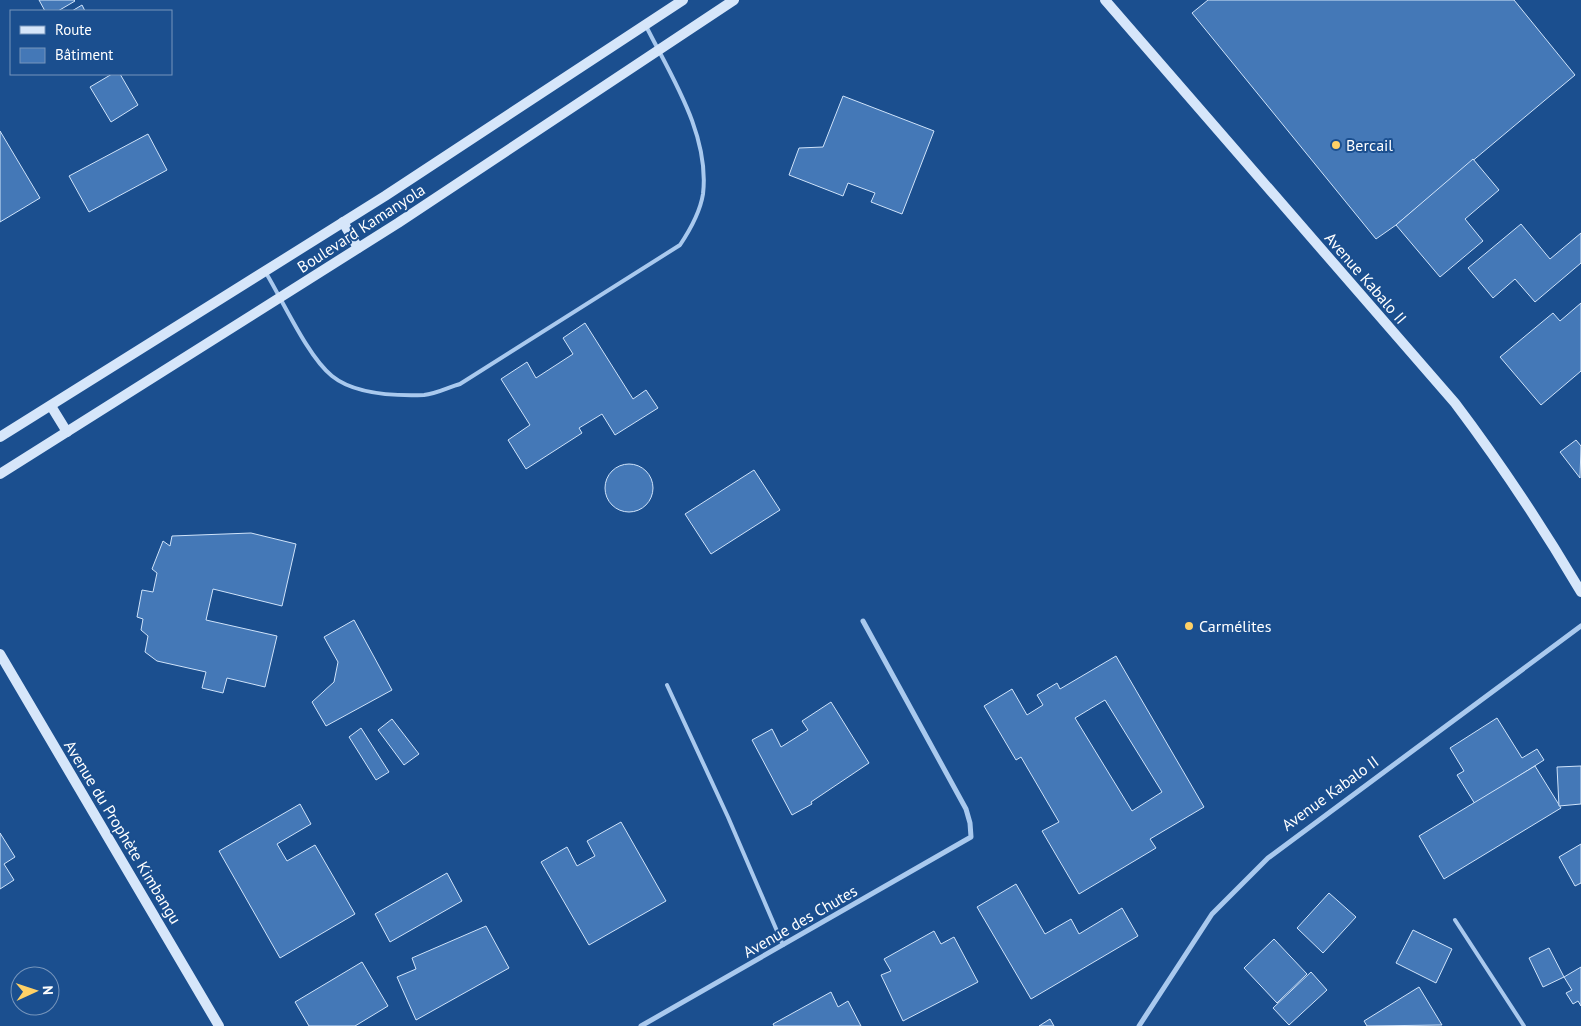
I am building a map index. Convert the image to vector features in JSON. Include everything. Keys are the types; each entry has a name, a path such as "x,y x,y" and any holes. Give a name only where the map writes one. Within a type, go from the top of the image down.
{"main road":[{"name":"Boulevard Kamanyola","path":"0,437 343,222 683,0"},
{"name":"Boulevard Kamanyola","path":"0,474 358,248 734,0"},
{"name":"Avenue Kabalo II","path":"1105,0 1455,404 1497,458 1533,511 1581,592"},
{"path":"343,222 358,248"},
{"path":"51,406 67,432"},
{"name":"Avenue du Prophète Kimbangu","path":"0,654 219,1026"}],"street":[{"name":"Avenue des Chutes","path":"641,1026 971,837 966,809 863,621"},
{"name":"Avenue Kabalo II","path":"1139,1026 1212,914 1268,858 1581,626"}],"lane":[{"path":"265,271 305,342 330,375 347,386 385,393 425,395 460,384 680,245 693,225 703,194 703,160 693,124 646,24"},
{"path":"667,685 728,817 783,945"},
{"path":"1455,920 1524,1026"}],"building":[{"path":"39,0 75,1 60,10 44,10"},
{"path":"1208,0 1514,0 1575,75 1396,225 1376,239 1192,13"},
{"path":"82,5 84,10 74,10"},
{"path":"110,75 121,75 138,105 111,122 90,87"},
{"path":"843,96 934,131 902,214 871,202 875,193 848,183 843,196 789,175 799,148 823,147"},
{"path":"0,131 40,198 0,222"},
{"path":"148,134 167,170 89,212 69,176"},
{"path":"1473,159 1499,190 1465,219 1483,241 1440,277 1396,225"},
{"path":"1521,224 1550,259 1581,233 1581,263 1535,302 1515,279 1493,298 1468,268"},
{"path":"1581,303 1581,371 1541,405 1500,357 1553,313 1560,321"},
{"path":"585,323 633,399 646,390 658,408 615,435 602,414 579,428 582,433 526,469 508,440 530,425 501,379 527,362 536,378 573,354 563,338"},
{"path":"1576,440 1581,446 1580,478 1560,452"},
{"path":"629,464 638,466 646,471 651,479 653,488 651,497 646,505 638,510 629,512 620,510 612,505 607,497 605,488 607,479 612,471 620,466"},
{"path":"754,470 780,510 711,554 685,514"},
{"path":"251,533 296,544 282,606 213,589 206,620 277,636 265,687 227,678 223,693 202,688 206,672 157,661 145,652 148,636 141,630 143,619 137,617 142,590 153,592 157,573 152,569 163,541 170,546 172,536"},
{"path":"354,620 392,690 326,726 312,702 334,682 338,662 324,637"},
{"path":"1116,656 1204,807 1150,839 1156,848 1079,894 1042,831 1059,822 1021,757 1016,760 984,706 1012,689 1027,715 1043,705 1037,695 1057,683 1060,689","holes":["1105,700 1162,792 1132,811 1075,718"]},
{"path":"831,702 869,763 811,802 812,804 792,815 752,740 772,729 781,747 808,730 802,721"},
{"path":"1497,718 1522,758 1537,749 1544,760 1475,804 1457,775 1464,771 1450,748"},
{"path":"392,719 419,754 404,765 378,730"},
{"path":"361,728 389,772 376,780 349,737"},
{"path":"1535,766 1561,808 1444,879 1419,836"},
{"path":"1581,766 1581,804 1559,806 1557,767"},
{"path":"300,804 311,824 277,844 287,861 315,845 355,914 280,958 219,851"},
{"path":"621,822 666,901 589,945 541,862 567,847 577,866 595,856 587,841"},
{"path":"0,833 15,857 4,864 14,880 0,889"},
{"path":"1581,844 1581,883 1575,886 1559,857"},
{"path":"447,873 462,901 390,942 375,914"},
{"path":"1016,884 1045,934 1071,919 1079,934 1122,908 1138,936 1031,999 977,907"},
{"path":"1329,893 1356,917 1323,953 1297,928"},
{"path":"486,926 509,968 416,1020 397,977 416,969 412,958"},
{"path":"1413,930 1452,949 1436,983 1396,963"},
{"path":"934,931 941,944 954,937 978,982 903,1021 881,975 891,971 884,959"},
{"path":"1274,939 1307,974 1277,1003 1244,968"},
{"path":"1549,948 1564,977 1543,987 1529,958"},
{"path":"362,962 388,1006 355,1026 309,1026 295,1002"},
{"path":"1581,967 1581,1006 1578,1001 1573,1004 1566,993 1572,990 1564,977"},
{"path":"1311,972 1327,990 1289,1025 1273,1008"},
{"path":"1419,987 1442,1025 1367,1026 1364,1021"},
{"path":"831,992 838,1007 848,1001 861,1026 774,1026 773,1024"},
{"path":"1050,1019 1054,1026 1039,1026"}],"place":[{"name":"Bercail","path":"1336,145"},
{"name":"Carmélites","path":"1189,626"}]}
